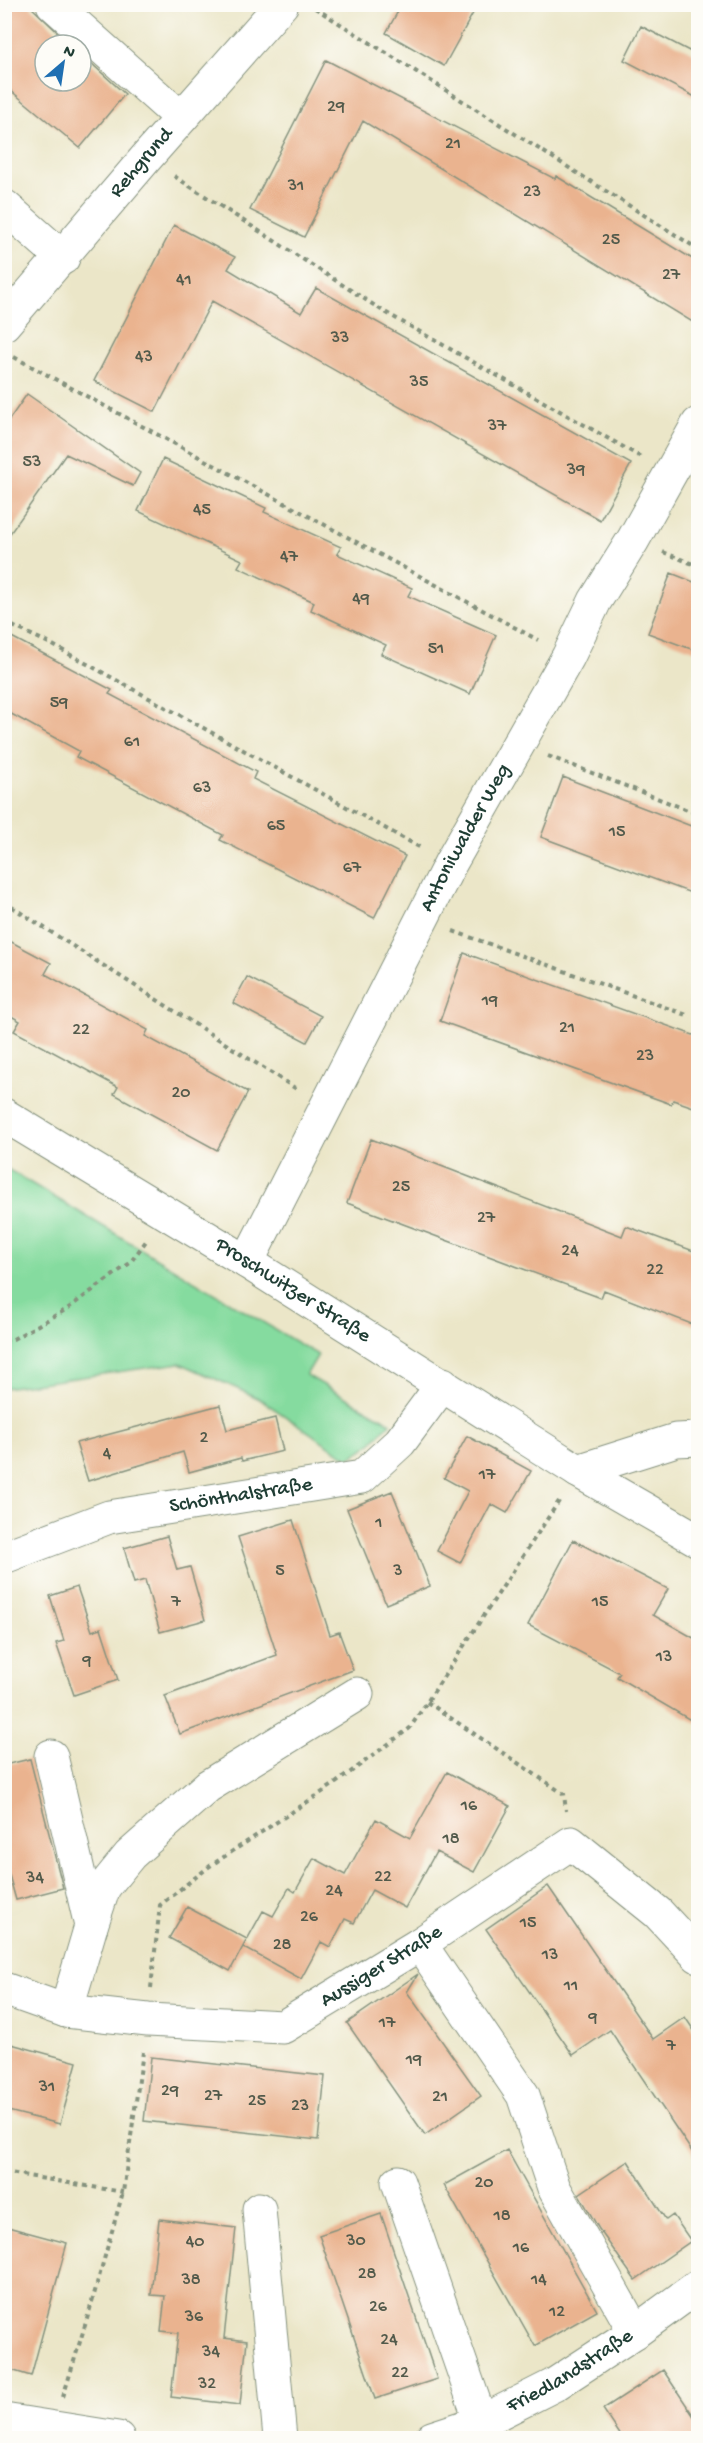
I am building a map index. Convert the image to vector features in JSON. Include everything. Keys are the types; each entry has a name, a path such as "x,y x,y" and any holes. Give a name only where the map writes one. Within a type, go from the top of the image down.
{"street":[{"path":"52,4 181,118"},
{"name":"Rehgrund","path":"4,324 282,4"},
{"path":"4,206 63,258"},
{"name":"Antoniwalder Weg","path":"247,1262 450,864 568,657 595,601 699,424"},
{"name":"Proschwitzer Straße","path":"4,1115 247,1262 579,1471 699,1540"},
{"name":"Schönthalstraße","path":"4,1557 109,1516 362,1477 400,1442 443,1384"},
{"path":"579,1471 676,1440 699,1439"},
{"path":"66,2011 104,1887 130,1855 200,1794 357,1694"},
{"path":"51,1756 91,1926"},
{"path":"571,1843 657,1913 699,1956"},
{"name":"Aussiger Straße","path":"4,1989 66,2011 148,2020 283,2027 420,1944 571,1843"},
{"path":"420,1944 523,2095 555,2188 635,2332"},
{"path":"398,2182 481,2422"},
{"path":"259,2209 280,2439"},
{"name":"Friedlandstraße","path":"432,2439 481,2422 554,2385 635,2332 699,2286"},
{"path":"4,2420 54,2427 100,2437"}],"path":[{"path":"309,4 699,249"},
{"path":"146,158 383,311 670,473"},
{"path":"4,351 568,657"},
{"path":"4,622 51,644 450,864"},
{"path":"518,745 699,814"},
{"path":"4,902 327,1108"},
{"path":"422,920 687,1015"},
{"path":"4,1341 13,1339 67,1309 130,1263 165,1213"},
{"path":"54,2427 123,2192 148,2020 160,1905 210,1866 333,1785 410,1728 579,1471"},
{"path":"427,1702 564,1794 571,1843"},
{"path":"4,2172 123,2192"}],"green space":[{"path":"4,1167 318,1355 306,1375 391,1423 369,1445 349,1459 258,1398 180,1363 5,1388"}],"building":[{"path":"4,4 28,4 58,33 33,33 33,93 93,93 93,65 125,94 80,148 4,85"},
{"path":"402,4 478,4 444,66 386,33"},
{"path":"641,26 699,56 699,99 624,60"},
{"path":"326,60 555,179 556,176 699,263 699,326 363,121 304,237 250,210"},
{"path":"174,225 235,257 228,269 301,313 316,288 631,464 600,520 212,301 155,412 94,381"},
{"path":"27,394 140,473 133,486 66,454 4,542 4,427"},
{"path":"163,459 266,508 264,512 341,547 337,554 412,588 408,596 496,635 470,694 381,654 386,645 311,610 314,602 238,567 242,560 138,511"},
{"path":"671,573 699,584 699,652 648,633"},
{"path":"4,633 112,690 109,694 256,772 253,779 405,856 374,918 220,840 223,835 76,757 79,751 4,710"},
{"path":"563,777 699,829 699,896 541,837"},
{"path":"4,938 51,963 45,974 148,1030 145,1036 248,1092 217,1150 114,1094 118,1087 14,1031 20,1021 4,1012"},
{"path":"464,953 699,1037 699,1109 673,1100 671,1104 440,1021"},
{"path":"247,977 321,1016 307,1042 233,1003"},
{"path":"371,1139 622,1236 626,1226 699,1253 699,1327 604,1290 601,1298 347,1203"},
{"path":"220,1405 227,1430 275,1418 283,1451 242,1461 241,1458 189,1472 183,1452 88,1481 76,1443"},
{"path":"467,1436 531,1471 507,1513 491,1504 460,1563 437,1551 468,1491 444,1478"},
{"path":"392,1491 430,1586 386,1604 347,1509"},
{"path":"293,1520 330,1635 339,1632 353,1670 180,1734 165,1696 277,1655 238,1537"},
{"path":"167,1536 177,1570 190,1567 205,1620 160,1632 145,1580 134,1583 124,1548"},
{"path":"573,1540 668,1589 653,1615 699,1641 699,1725 617,1677 620,1673 528,1625"},
{"path":"77,1587 92,1631 101,1628 118,1680 74,1695 56,1643 64,1641 50,1596"},
{"path":"30,1759 63,1888 16,1900 4,1857 4,1765"},
{"path":"447,1772 510,1806 474,1872 436,1852 405,1908 372,1890 354,1923 345,1919 330,1947 321,1942 301,1979 243,1947 263,1911 273,1916 289,1888 295,1892 314,1858 345,1875 376,1819 410,1838"},
{"path":"548,1886 653,2039 685,2017 699,2038 699,2162 610,2030 573,2055 486,1929"},
{"path":"187,1907 247,1939 230,1971 169,1938"},
{"path":"418,1974 407,1992 481,2096 425,2135 347,2023"},
{"path":"4,2042 77,2062 60,2124 4,2110"},
{"path":"151,2057 325,2076 318,2140 144,2121"},
{"path":"507,2150 597,2311 535,2346 444,2185"},
{"path":"628,2161 666,2220 673,2215 691,2241 635,2280 599,2229 579,2194"},
{"path":"381,2214 437,2379 375,2399 319,2235"},
{"path":"159,2219 236,2228 224,2338 247,2341 240,2405 171,2397 178,2333 161,2331 165,2296 151,2295"},
{"path":"4,2226 67,2243 31,2376 4,2368"},
{"path":"663,2370 699,2424 699,2439 623,2439 603,2409"}]}
